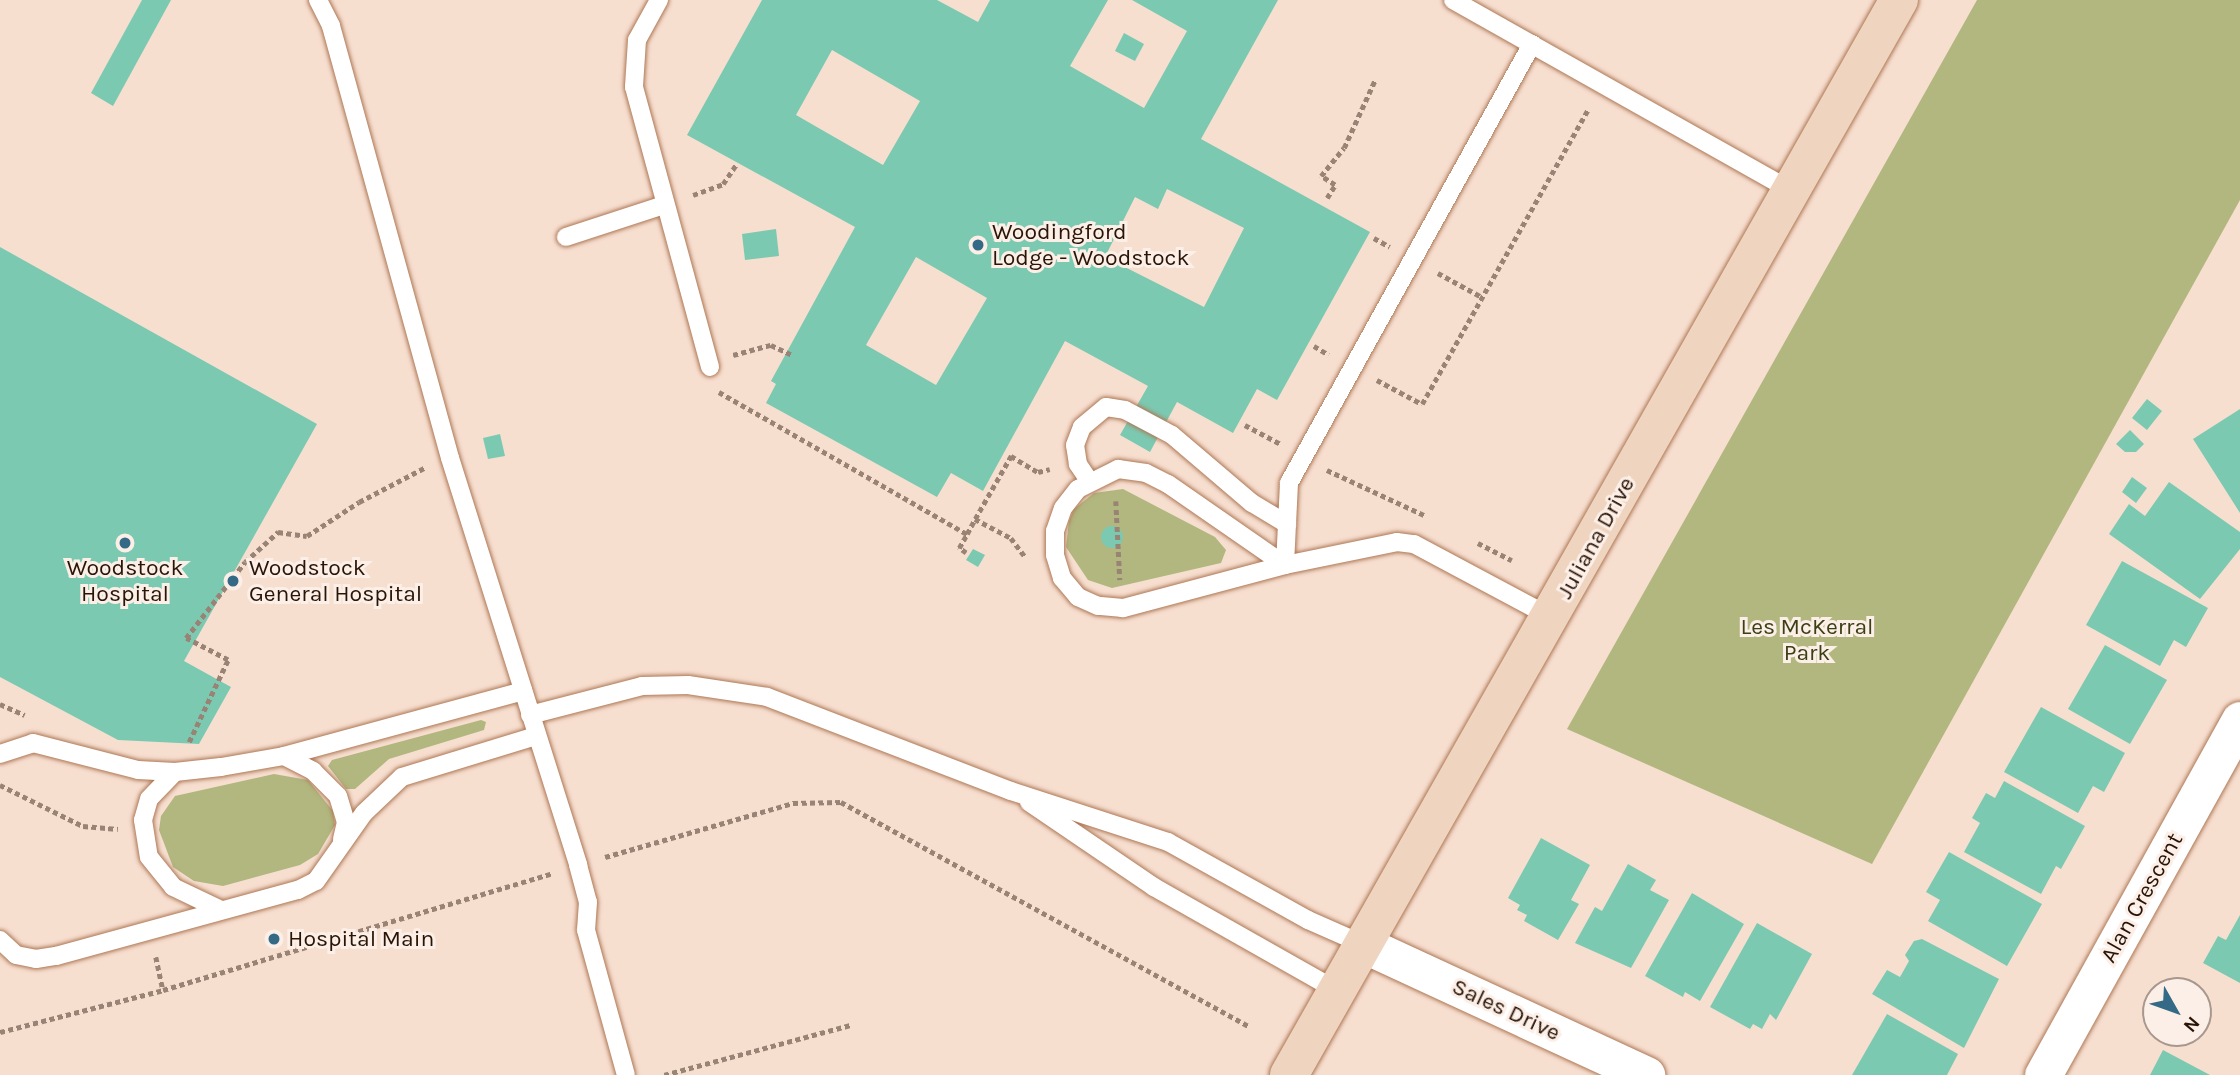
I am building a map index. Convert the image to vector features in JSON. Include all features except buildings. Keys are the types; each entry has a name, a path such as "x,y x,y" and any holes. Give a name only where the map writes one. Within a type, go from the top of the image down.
{"street":[{"name":"Juliana Drive","path":"1289,1075 1899,0"},
{"name":"Alan Crescent","path":"2043,1075 2240,720"},
{"name":"Sales Drive","path":"1365,944 1646,1075"}],"lane":[{"path":"318,0 331,26 450,458 578,865 588,902 586,930 625,1075"},
{"path":"659,0 637,40 634,87 709,364"},
{"path":"1453,0 1792,191"},
{"path":"1285,565 1289,483 1532,44"},
{"path":"566,237 664,205"},
{"path":"1090,482 1078,464 1075,445 1082,427 1106,407 1125,410 1172,435 1252,503 1287,524"},
{"path":"1285,565 1168,484 1146,473 1118,469 1090,482 1063,508 1055,531 1055,555 1062,578 1078,597 1098,606 1123,608 1285,565 1397,542 1414,544 1551,617"},
{"path":"530,715 642,686 728,690 804,709 1012,791 1168,842 1308,920 1365,944"},
{"path":"0,754 18,746 49,744 138,770 175,772 284,756 523,691"},
{"path":"0,940 16,955 36,959 274,898 316,881 372,803 402,777 536,736"},
{"path":"284,756 313,771 338,796 346,822 341,847"},
{"path":"175,772 149,799 143,820 149,857 173,887 224,910"},
{"path":"1012,791 1154,887 1338,991"}],"path":[{"path":"1327,198 1335,185 1321,176 1343,148 1375,80"},
{"path":"1314,346 1422,404 1586,108 1597,114"},
{"path":"664,205 723,184 736,165"},
{"path":"792,355 771,345 709,364 720,396 967,534"},
{"path":"1245,425 1371,494 1433,520"},
{"path":"175,743 189,742 228,660 186,638 245,562 278,532 307,536 411,473 450,458"},
{"path":"1118,469 1115,517 1123,608"},
{"path":"966,553 959,548 975,519 1020,545 1028,564"},
{"path":"1467,537 1512,560"},
{"path":"0,704 35,720"},
{"path":"0,785 83,827 121,830 125,842"},
{"path":"0,1032 163,990 793,803 841,802 1249,1026"},
{"path":"150,928 163,990"},
{"path":"664,1075 851,1025"}],"green space":[{"name":"Les McKerral Park","path":"1977,0 2240,0 2240,200 1872,864 1567,729"},
{"path":"1123,489 1215,537 1226,550 1221,563 1112,588 1088,580 1066,547 1069,521 1074,509 1094,493"},
{"path":"481,720 486,722 484,730 389,759 355,789 346,789 328,766 332,760"},
{"path":"274,774 308,780 333,811 335,825 318,854 300,865 223,886 194,881 173,867 159,830 161,816 175,796"}],"place":[{"name":"Woodingford Lodge - Woodstock","path":"978,245"},
{"name":"Woodstock Hospital","path":"125,543"},
{"name":"Woodstock General Hospital","path":"233,581"},
{"name":"Hospital Main","path":"274,939"}]}
